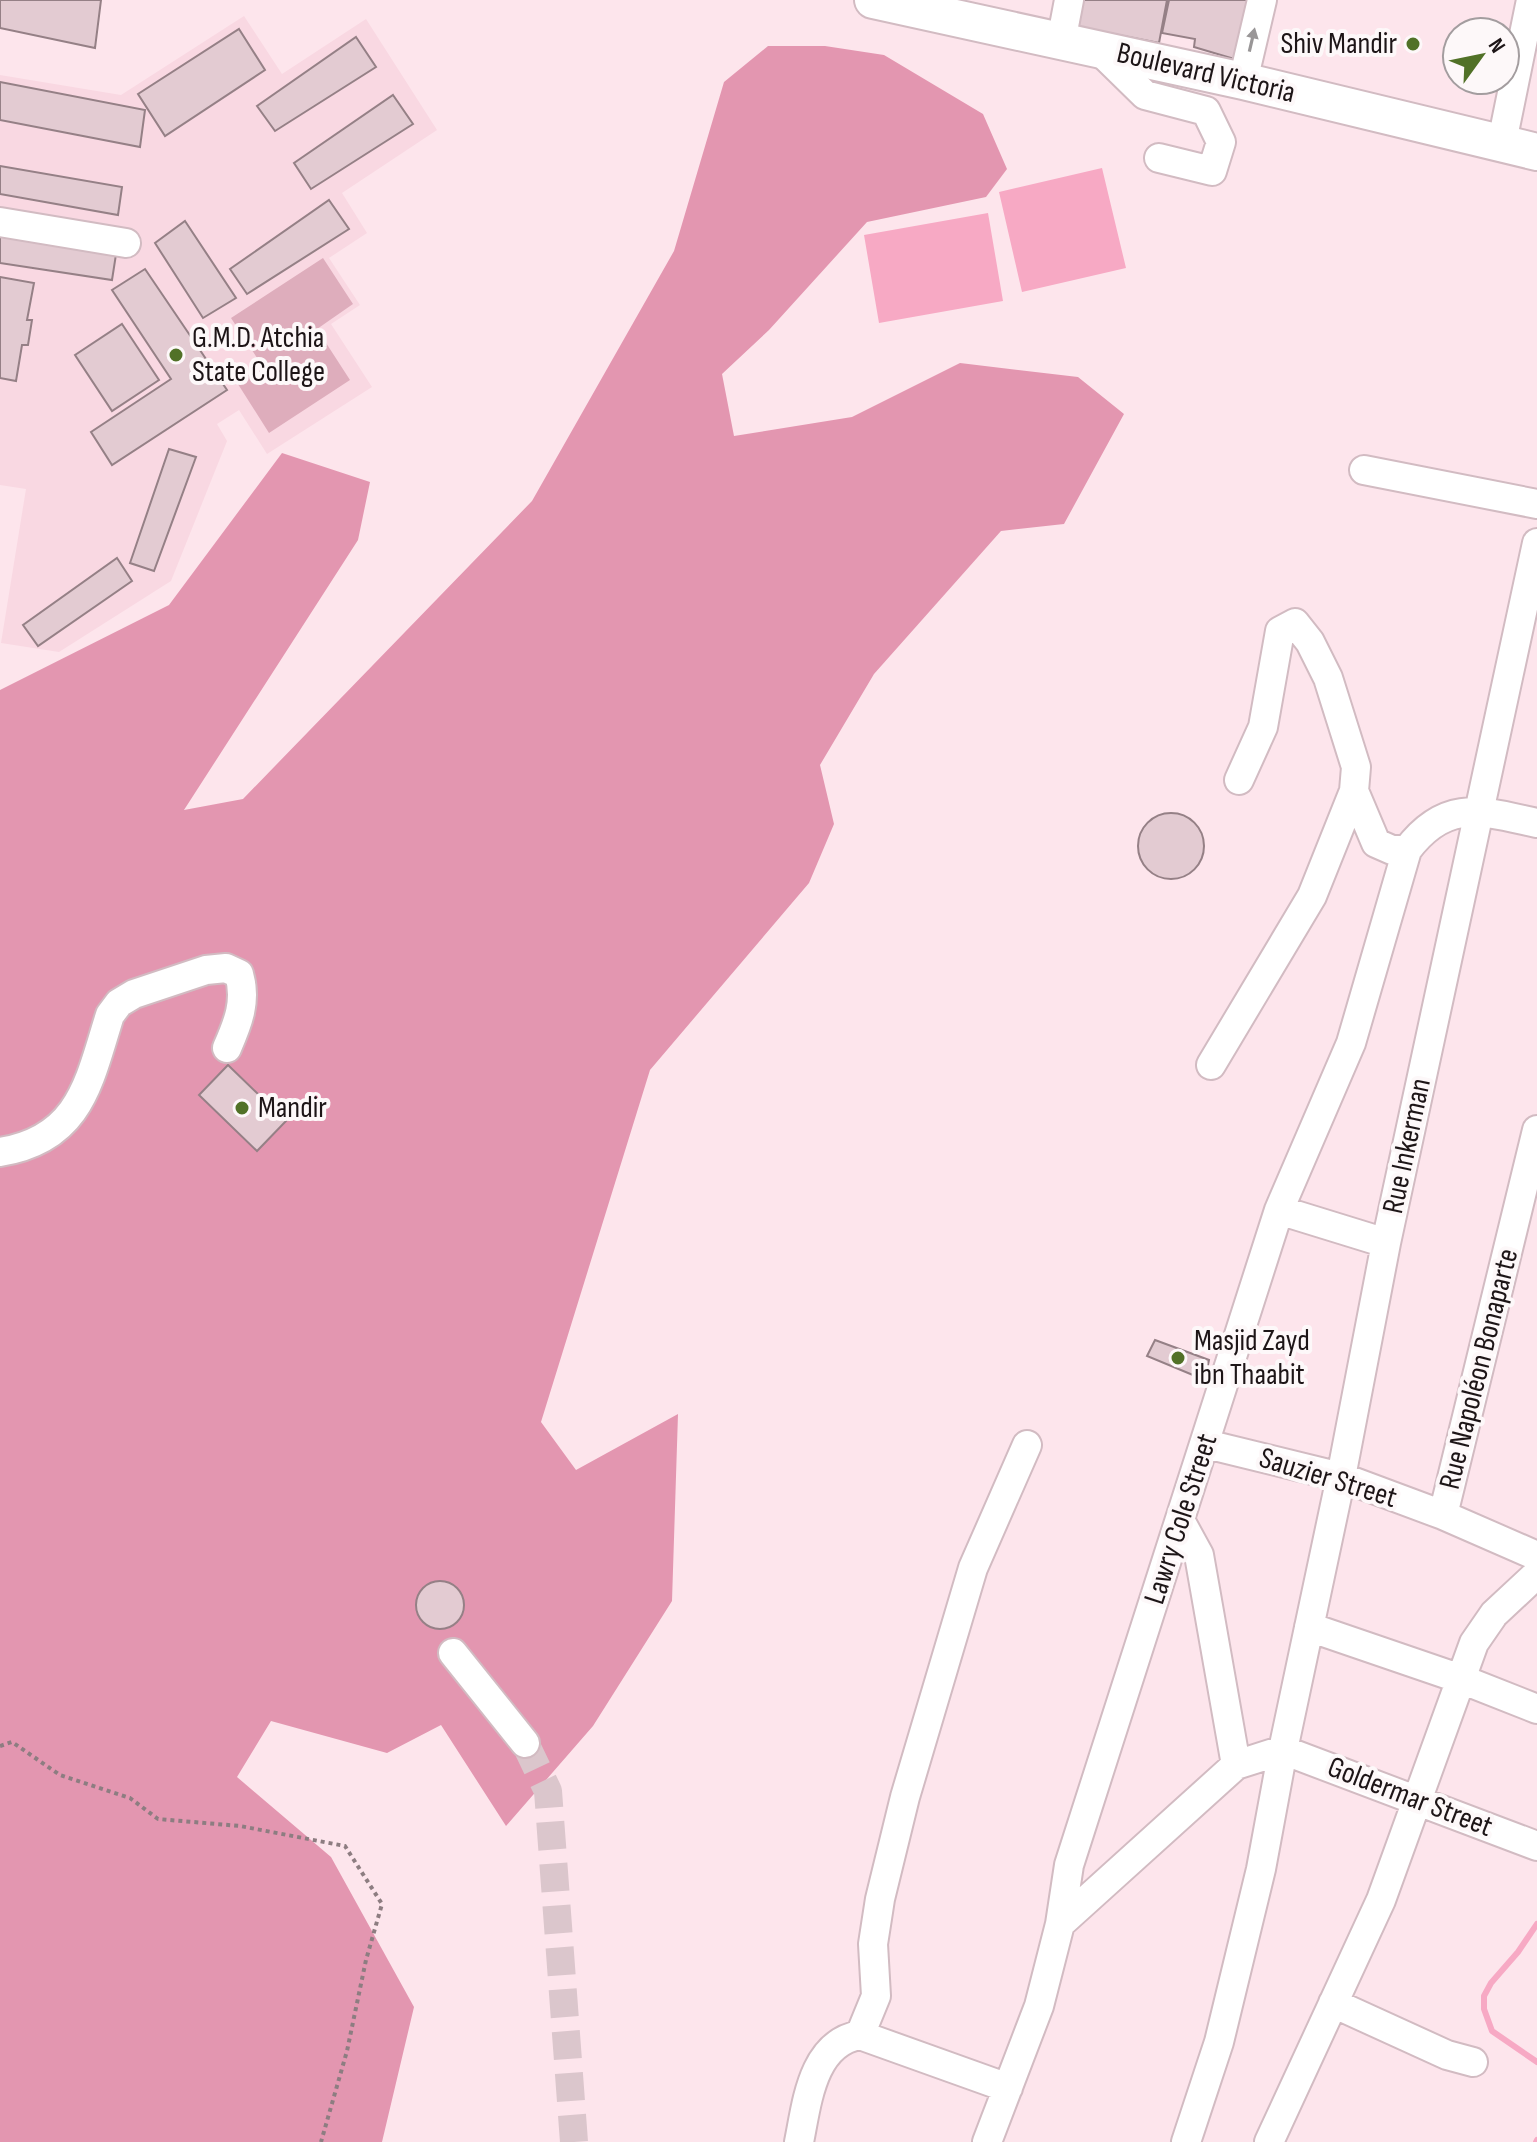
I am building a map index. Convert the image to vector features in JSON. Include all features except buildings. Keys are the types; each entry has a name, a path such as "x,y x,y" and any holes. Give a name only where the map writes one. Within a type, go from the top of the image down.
{"main road":[{"name":"Boulevard Victoria","path":"873,0 1243,81 1537,152"}],"street":[{"path":"1061,42 1069,0"},
{"path":"1243,81 1262,0"},
{"path":"1502,142 1531,0"},
{"path":"1098,49 1145,95 1206,111 1221,142 1212,171 1159,158"},
{"path":"0,222 126,243"},
{"path":"1364,470 1537,504"},
{"name":"Rue Inkerman","path":"1186,2142 1219,2042 1261,1869 1386,1243 1537,543"},
{"path":"1211,1065 1312,896 1354,791 1356,767 1328,678 1310,642 1295,623 1280,631 1263,727 1239,780"},
{"path":"1354,791 1376,843 1392,850 1407,850 1420,833 1454,814 1478,810 1537,823"},
{"name":"Lawry Cole Street","path":"995,2140 1008,2088 1039,2006 1060,1924 1069,1865 1279,1210 1351,1043 1407,850"},
{"path":"0,1152 21,1148 64,1124 84,1097 110,1015 119,1003 134,994 206,970 226,968 239,974 243,989 240,1019 227,1048"},
{"name":"Rue Napoléon Bonaparte","path":"1443,1515 1537,1130"},
{"path":"1279,1210 1386,1243"},
{"name":"Sauzier Street","path":"1206,1444 1341,1477 1443,1515 1537,1556"},
{"path":"860,2035 876,1996 873,1944 880,1899 905,1797 973,1568 1027,1445"},
{"path":"1181,1522 1199,1555 1236,1765"},
{"path":"1269,2142 1381,1900 1474,1643 1494,1614 1537,1574"},
{"path":"1309,1627 1461,1679 1537,1709"},
{"path":"453,1653 525,1743"},
{"path":"1060,1924 1236,1765 1283,1750"},
{"name":"Goldermar Street","path":"1283,1750 1537,1846"},
{"path":"1333,2003 1447,2055 1473,2062"},
{"path":"799,2142 811,2084 828,2051 844,2038 860,2035 1008,2088"}],"path":[{"path":"0,1746 12,1742 60,1775 130,1798 158,1819 240,1826 345,1846 382,1904 366,1960 347,2051 321,2142"}],"shaded area":[{"name":"G.M.D. Atchia State College","path":"244,16 282,74 366,19 437,130 342,193 367,233 329,258 360,305 331,324 372,387 267,454 239,410 217,424 227,441 171,581 59,652 1,643 26,489 0,485 0,75 121,95"},
{"path":"768,46 825,46 884,55 983,114 1007,169 986,197 867,222 769,330 722,374 734,436 852,417 960,363 1078,377 1124,414 1064,524 1001,531 874,674 820,765 834,824 809,883 650,1070 541,1422 576,1470 678,1414 672,1601 593,1726 506,1826 441,1725 387,1753 271,1721 237,1777 331,1857 414,2007 382,2142 0,2142 0,690 169,605 282,453 370,482 358,540 184,810 243,799 532,501 674,251 724,82"},
{"path":"1102,168 1126,268 1022,292 999,192"},
{"path":"988,213 1003,301 879,323 864,235"},
{"path":"323,258 353,304 317,329 350,380 269,433 236,381 261,364 231,318"}],"waterway":[{"path":"1537,1924 1484,1996 1484,2009 1492,2031 1537,2062"}],"tunnel":[{"path":"525,1743 548,1791 574,2142"}],"place":[{"name":"Shiv Mandir","path":"1413,44"},
{"name":"G.M.D. Atchia State College","path":"176,355"},
{"name":"Mandir","path":"242,1108"},
{"name":"Masjid Zayd ibn Thaabit","path":"1178,1358"}]}
